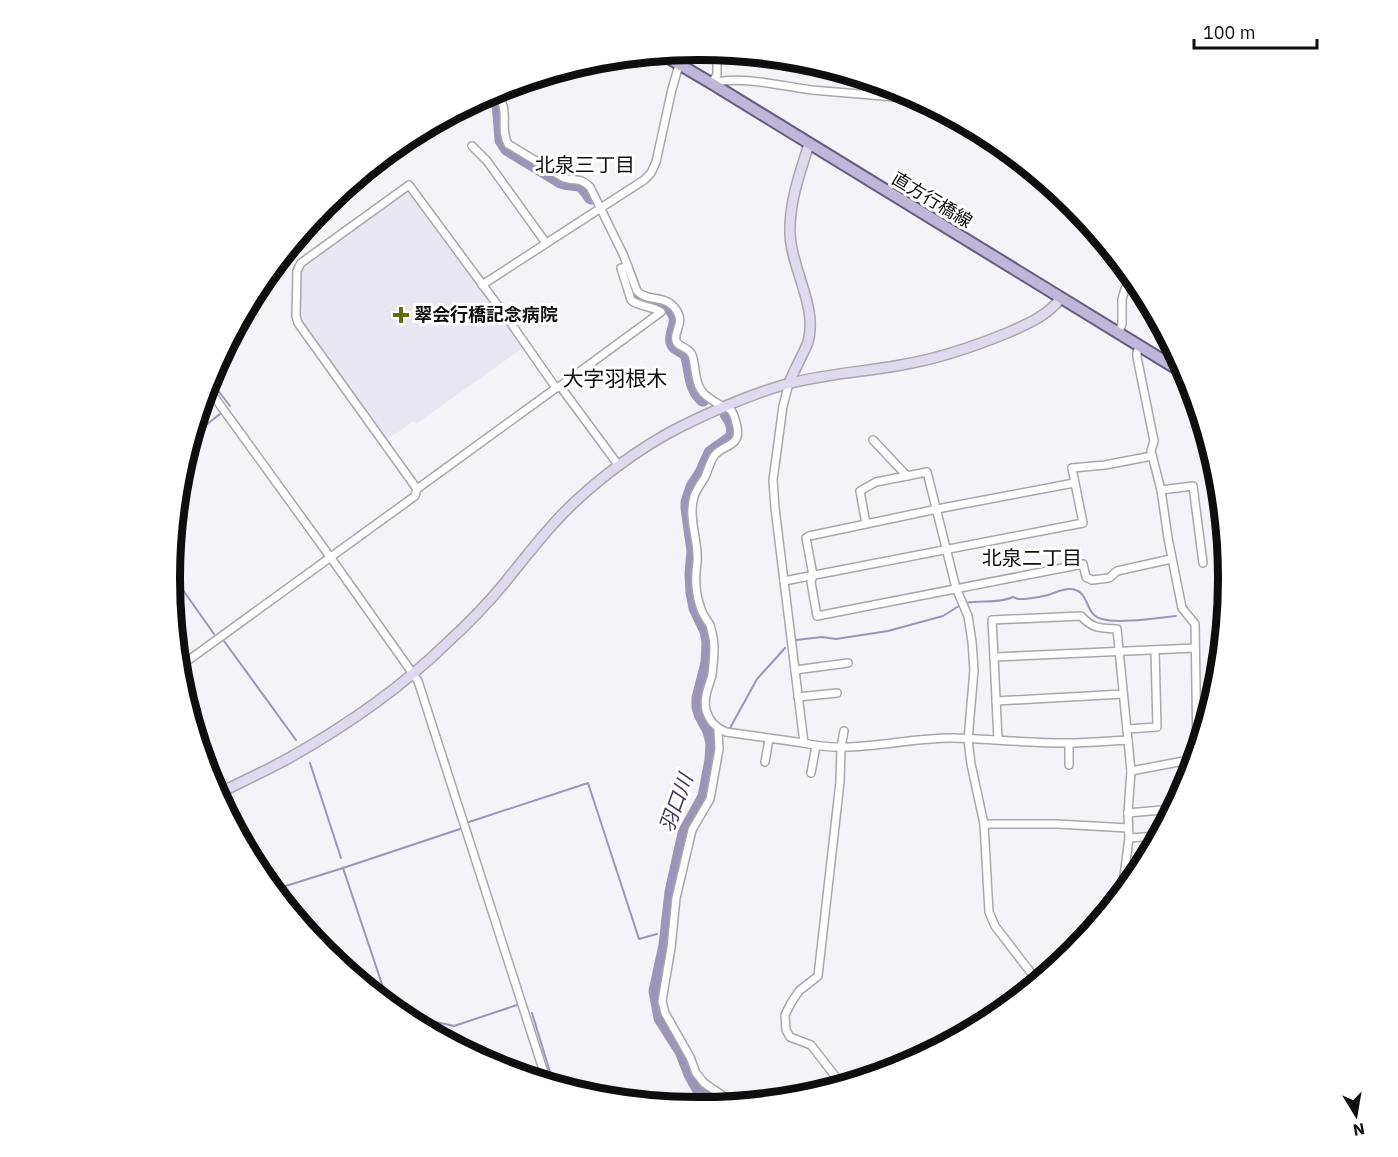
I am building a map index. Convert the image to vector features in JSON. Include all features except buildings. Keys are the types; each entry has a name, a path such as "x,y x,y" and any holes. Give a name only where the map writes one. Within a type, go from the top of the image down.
{"main road":[{"name":"直方行橋線","path":"672,61 1171,365"}],"street":[{"path":"711,83 717,75 717,61"},
{"path":"482,285 644,180 651,173 656,162 679,65"},
{"path":"711,83 737,80 811,89 883,94"},
{"path":"500,99 505,113 504,130 508,144 564,178 580,180 590,187 628,266 637,291 640,295 670,303 676,309 680,324 676,342 689,350 693,356 701,391 731,410 735,419 736,439 712,458 692,502 698,555 697,592 701,609 710,625 714,648 712,674 705,702 706,712 718,729 719,749 710,799 692,830 676,898 662,1001 665,1013 690,1057 696,1073 704,1083 724,1096"},
{"path":"804,743 773,480 789,384 808,341 810,327 809,312 790,236 795,188 809,144"},
{"path":"472,146 487,161 546,243"},
{"path":"417,489 296,316 298,267 409,185 522,338 527,348 619,466"},
{"path":"187,661 331,558 415,496 417,489 661,312 631,300 621,268 628,266"},
{"path":"1118,333 1122,324 1122,299 1127,286"},
{"path":"226,790 325,737 357,716 431,659 474,617 557,519 619,466 676,429 723,406 789,384 917,362 965,349 1038,319 1053,308 1061,298"},
{"path":"1140,346 1137,357 1154,441 1151,451 1161,490 1172,560 1182,608 1195,624 1196,724"},
{"path":"214,396 418,681 544,1073"},
{"path":"873,440 907,476"},
{"path":"784,581 1083,523 1072,468 1105,465 1152,456"},
{"path":"866,524 860,491 876,482 927,472 956,588 969,616 974,670 968,740 984,824 988,912 995,926 1033,975"},
{"path":"1074,483 809,536 806,538 817,616 1083,564 1086,577 1092,580 1109,578 1117,571 1172,560"},
{"path":"1161,490 1192,486 1203,563"},
{"path":"998,740 992,620 1082,616 1088,624 1094,627 1117,629 1131,771 1129,838 1124,875"},
{"path":"994,657 1195,648"},
{"path":"1126,729 1157,727 1155,650"},
{"path":"795,670 848,663"},
{"path":"798,697 837,693"},
{"path":"996,701 1123,694"},
{"path":"718,729 816,746 842,747 954,738 1069,743 1128,740"},
{"path":"837,1078 811,1045 790,1037 786,1030 785,1015 799,991 818,976 844,730"},
{"path":"765,762 769,739"},
{"path":"1069,743 1069,765"},
{"path":"812,773 816,746"},
{"path":"1131,771 1184,761"},
{"path":"1128,813 1163,810"},
{"path":"984,824 1057,824 1128,828"},
{"path":"1129,838 1148,837"}],"shaded area":[{"name":"翠会行橋記念病院","path":"406,190 411,192 523,346 416,424 414,421 386,440 300,321 300,272 303,265"}],"waterway":[{"name":"羽口川","path":"497,101 499,103 502,140 507,148 561,181 581,185 591,197"},
{"name":"羽口川","path":"627,272 636,296 664,304 673,311 676,317 673,342 687,354 694,384 703,399"},
{"path":"217,389 230,406"},
{"path":"203,427 220,414"},
{"name":"羽口川","path":"704,1097 682,1051 661,1018 656,991 666,945 672,892 685,833 705,797 712,760 713,743 699,707 699,698 708,663 709,642 707,631 696,608 693,592 694,551 688,502 693,487 711,453 732,438 733,426 727,414"},
{"path":"180,586 214,634"},
{"path":"966,603 1013,597 1031,598 1071,589 1082,594 1092,612 1102,619 1127,621 1176,616"},
{"path":"796,640 822,637 836,639 888,631 943,616 962,604"},
{"path":"224,641 296,740"},
{"path":"730,728 757,679 785,648"},
{"path":"310,763 341,858"},
{"path":"469,822 588,783 639,939 657,934"},
{"path":"343,868 460,829"},
{"path":"283,887 343,868 384,991"},
{"path":"427,1020 454,1026 517,1005"},
{"path":"532,1013 551,1075"}],"place":[{"name":"翠会行橋記念病院","path":"401,315"}],"district":[{"name":"北泉三丁目","path":"585,165"},
{"name":"大字羽根木","path":"615,379"},
{"name":"北泉二丁目","path":"1032,558"}]}
